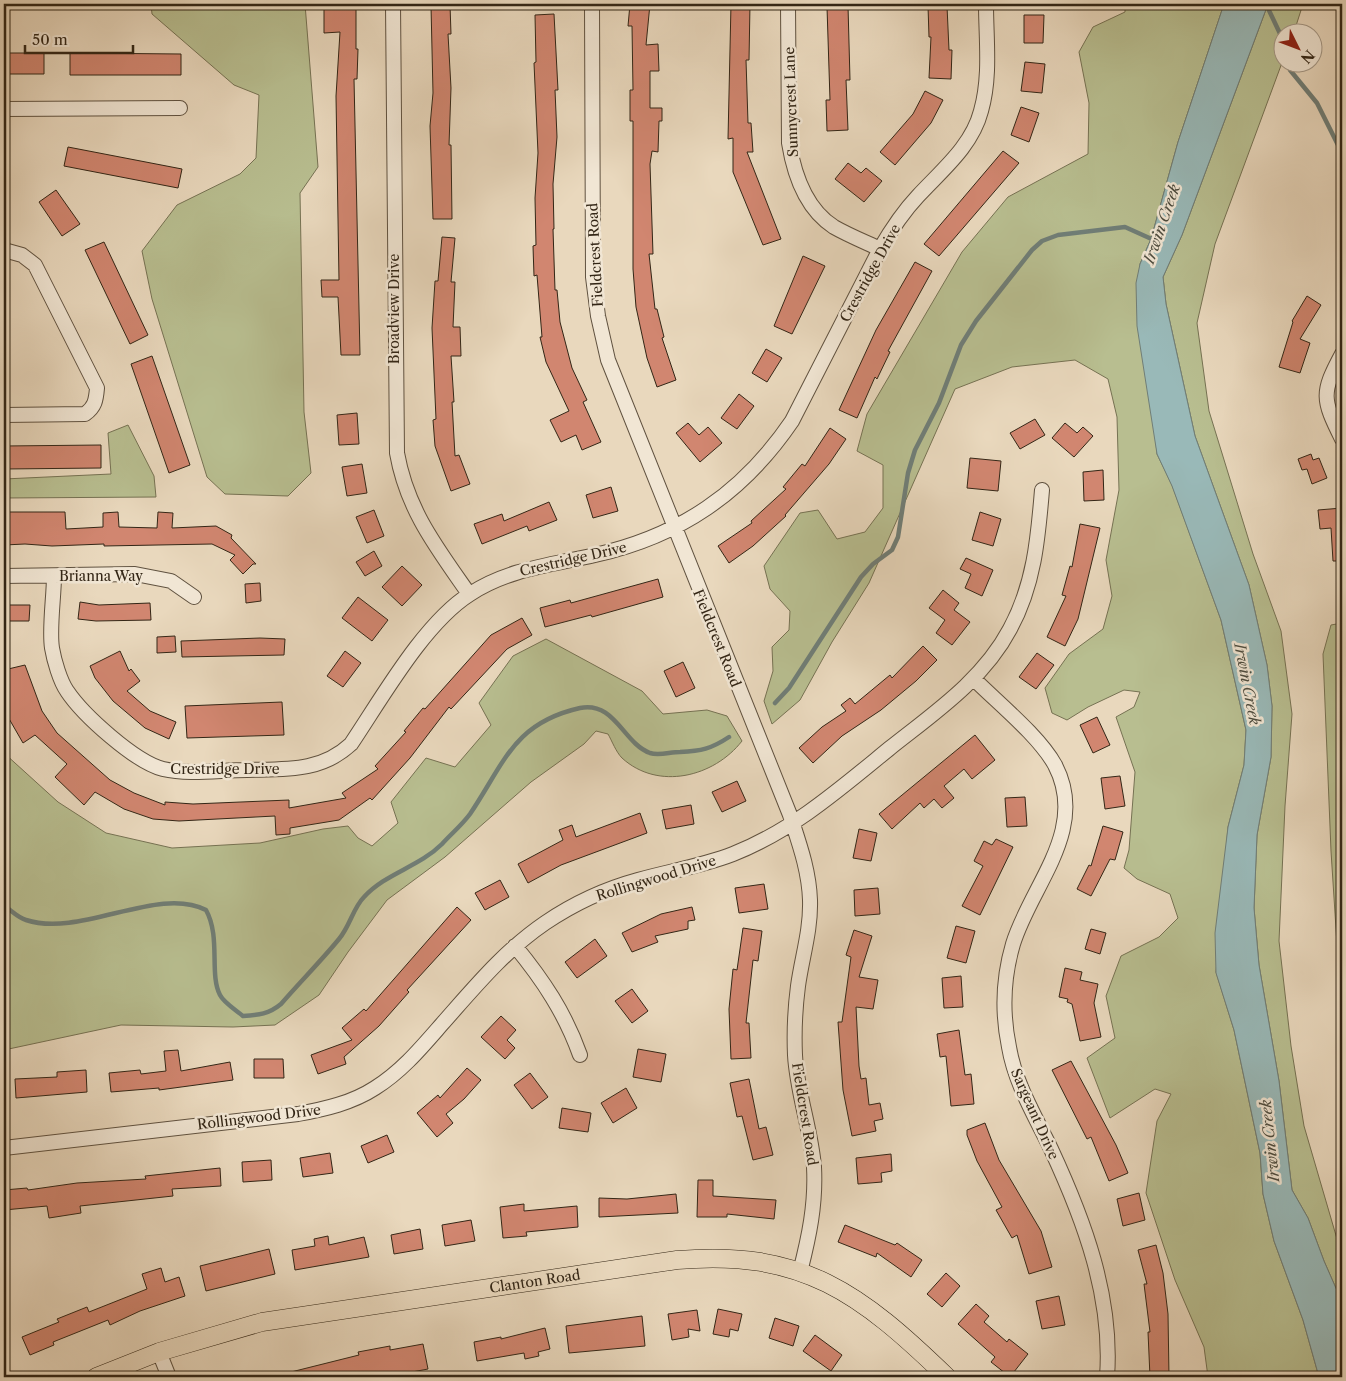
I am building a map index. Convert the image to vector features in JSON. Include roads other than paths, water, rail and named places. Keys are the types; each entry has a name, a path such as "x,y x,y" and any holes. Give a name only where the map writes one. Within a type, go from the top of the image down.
{"main road":[{"name":"Clanton Road","path":"96,1377 159,1352 210,1336 295,1316 677,1260 713,1257 743,1258 800,1272 852,1296 873,1310 902,1334 947,1377"}],"street":[{"name":"Broadview Drive","path":"393,4 397,453 407,493 418,520 469,594"},
{"name":"Fieldcrest Road","path":"592,4 592,258 598,316 608,360 793,823 805,860 810,900 809,931 798,986 795,1019 795,1056 814,1166 814,1197 811,1227 800,1272"},
{"name":"Sunnycrest Lane","path":"788,4 789,143 792,162 800,183 817,211 833,226 880,249"},
{"name":"Crestridge Drive","path":"54,576 52,648 66,690 88,715 140,760 163,769 185,771 303,768 327,762 351,744 429,631 469,594 520,570 631,546 674,529 718,501 739,484 779,440 792,421 894,225 916,198 961,150 975,127 981,113 986,85 986,4"},
{"path":"4,109 180,108"},
{"path":"4,250 22,255 35,265 97,388 96,400 92,408 85,414 4,415"},
{"path":"1342,354 1329,379 1326,398 1328,411 1342,439"},
{"name":"Rollingwood Drive","path":"4,1148 298,1114 338,1105 376,1088 399,1071 489,971 515,946 555,916 592,896 638,880 690,868 732,854 793,823 861,772 974,679 1004,640 1025,597 1037,551 1042,490"},
{"name":"Brianna Way","path":"4,576 135,574 156,577 171,582 194,597"},
{"name":"Sargeant Drive","path":"974,679 1043,748 1054,764 1064,792 1066,809 1064,830 1058,848 1022,919 1009,958 1004,1018 1017,1078 1075,1201 1088,1237 1100,1289 1107,1333 1107,1377"},
{"path":"515,946 558,1003 571,1029 580,1055"},
{"path":"159,1352 169,1377"}],"water":[{"name":"Irwin Creek","path":"1224,4 1268,4 1182,235 1163,277 1166,304 1195,436 1249,585 1267,665 1272,706 1271,757 1257,835 1254,908 1259,965 1279,1081 1292,1190 1308,1218 1342,1302 1342,1377 1319,1377 1303,1320 1274,1241 1263,1194 1260,1153 1234,1030 1216,973 1215,933 1228,827 1244,765 1246,730 1221,620 1172,486 1157,454 1137,326 1136,283 1140,264 1151,239 1178,142"}],"waterway":[{"path":"1266,4 1275,22"},
{"path":"1292,72 1317,103 1342,153"},
{"name":"Irwin Creek","path":"775,703 789,688 861,577 873,564 892,550 898,537 908,473 915,450 939,403 961,345 976,321 1032,250 1042,241 1058,235 1125,227 1156,241"},
{"path":"4,906 23,919 48,924 71,923 142,907 165,904 187,904 206,910 213,932 215,977 220,995 227,1004 243,1016 264,1013 281,1004 332,947 343,934 357,906 364,897 382,882 433,852 460,826 470,814 502,762 525,735 539,724 557,715 580,708 592,708 602,711 610,717 641,748 650,753 657,754 700,750 711,747 729,737"}]}
